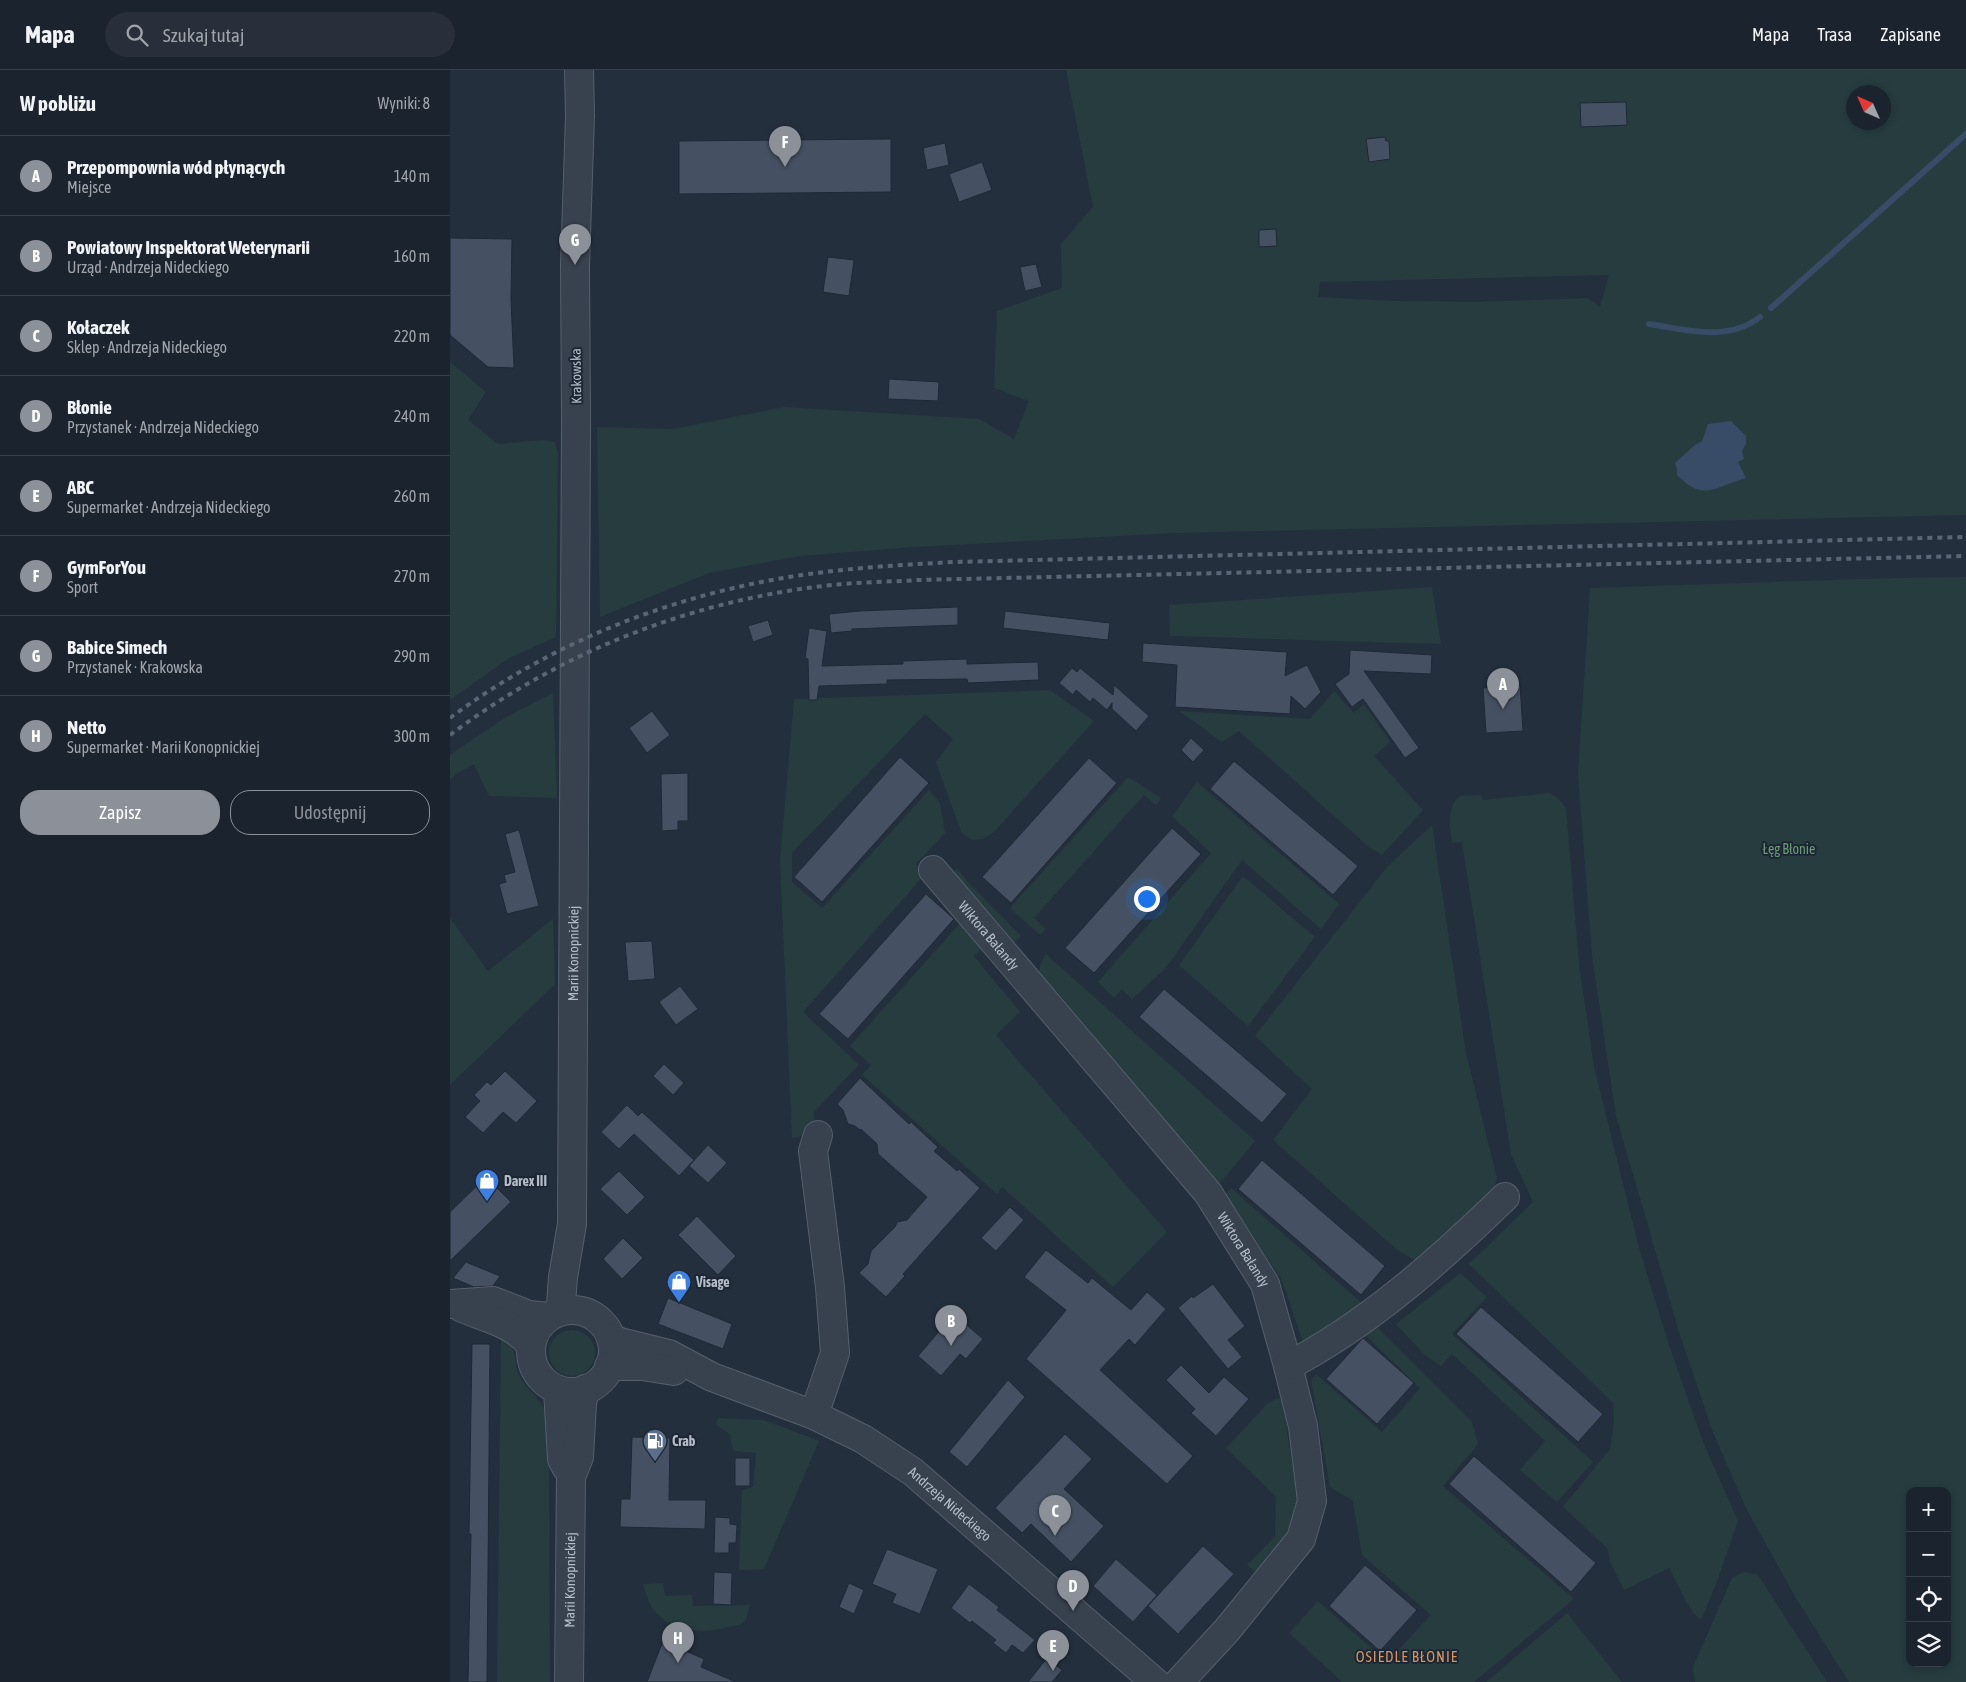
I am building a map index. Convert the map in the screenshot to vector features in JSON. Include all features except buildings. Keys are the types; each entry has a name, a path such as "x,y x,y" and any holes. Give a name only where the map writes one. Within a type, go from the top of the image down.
{"street":[{"name":"Krakowska","path":"574,682 575,265 580,116 579,70"},
{"name":"Marii Konopnickiej","path":"553,1314 561,1304 563,1277 572,1224 574,682"},
{"name":"Wiktora Bałandy","path":"933,870 1208,1194 1265,1284 1303,1426 1312,1501 1301,1539 1227,1630 1179,1682"},
{"path":"814,1415 835,1353 830,1287 813,1151 818,1135"},
{"path":"1288,1366 1320,1350 1418,1278 1448,1253 1505,1198"},
{"name":"Marii Konopnickiej","path":"572,1224 581,1277 582,1297 586,1312"},
{"path":"451,1304 493,1301 529,1315 553,1314 576,1310 586,1312 606,1328 613,1348 609,1366 596,1383 585,1389 576,1392 558,1390 541,1378 534,1367 531,1346 535,1332 553,1314"},
{"path":"451,1304 516,1330 531,1346"},
{"name":"Andrzeja Nideckiego","path":"611,1338 669,1354 712,1377 814,1415 862,1439 913,1472 1155,1682"},
{"name":"Andrzeja Nideckiego","path":"609,1366 642,1366 712,1377"},
{"name":"Marii Konopnickiej","path":"569,1682 571,1477 579,1458 582,1403 585,1389"},
{"name":"Marii Konopnickiej","path":"558,1390 562,1459 571,1477"}],"green space":[{"path":"1066,70 1966,70 1966,515 1175,533 914,547 800,556 709,573 600,617 597,427 673,429 784,407 979,419 1014,439 1029,401 994,388 997,311 1062,288 1061,244 1093,207","holes":["1609,275 1600,307 1588,298 1476,302 1395,301 1318,297 1320,282"]},
{"path":"450,362 486,392 468,420 498,444 543,440 555,442 558,453 556,637 509,658 450,700"},
{"name":"Łęg Błonie","path":"1966,577 1966,1682 1849,1682 1797,1600 1746,1508 1712,1430 1679,1332 1616,1116 1592,956 1578,774 1590,588"},
{"path":"1432,587 1441,644 1170,636 1169,605"},
{"path":"1050,690 1094,721 994,832 983,839 972,840 961,832 936,762 953,739 925,714 792,853 792,882 822,908 929,790 940,803 945,833 916,864 926,873 803,1012 859,1065 814,1112 815,1134 792,1138 780,861 794,699"},
{"path":"1334,691 1354,713 1364,704 1390,742 1374,756 1423,810 1382,855 1370,848 1239,731 1222,742 1179,711 1310,719"},
{"path":"553,693 557,798 489,796 474,764 456,774 450,780 450,756 454,752 508,716"},
{"path":"1128,777 1161,798 1156,805 1144,795 1034,918 1046,929 1040,935 1010,908"},
{"path":"1197,782 1339,904 1321,929 1242,860 1165,969 1132,999 1122,989 1114,998 1098,982 1211,853 1172,816"},
{"path":"1549,793 1558,798 1566,808 1579,964 1594,1067 1639,1248 1667,1339 1703,1442 1738,1521 1701,1620 1692,1612 1669,1568 1624,1590 1610,1562 1608,1549 1563,1507 1610,1449 1614,1422 1613,1403 1469,1264 1533,1202 1511,1154 1462,842 1452,843 1450,824 1452,807 1459,796 1481,795 1483,800"},
{"path":"1432,825 1466,1053 1497,1178 1493,1192 1419,1263 1396,1249 1273,1140 1312,1089 1255,1036 1387,867"},
{"path":"957,868 968,882 1021,936 1012,945 950,877"},
{"path":"1243,876 1315,937 1248,1026 1179,965"},
{"path":"450,918 488,971 553,919 555,984 450,1085"},
{"path":"964,919 987,944 974,956 1020,1012 996,1035 1167,1232 1113,1287 1002,1187 997,1194 862,1075 871,1065 850,1046"},
{"path":"1046,954 1255,1141 1214,1190 1093,1046 1095,1037 1055,989 1049,993 1039,974"},
{"path":"1231,1188 1364,1305 1329,1335 1303,1342 1281,1278 1245,1227 1222,1199"},
{"path":"1460,1273 1487,1297 1452,1334 1593,1462 1557,1502 1520,1470 1545,1441 1452,1354 1441,1366 1426,1356 1396,1324"},
{"path":"1374,1324 1472,1422 1478,1444 1443,1486 1574,1599 1474,1682 1342,1682 1289,1633 1318,1601 1387,1662 1431,1615 1362,1555 1353,1501 1330,1487 1311,1380 1316,1374 1382,1432 1420,1388 1361,1331"},
{"path":"567,1330 577,1330 591,1340 595,1353 591,1366 585,1372 577,1376 567,1376 553,1366 549,1358 549,1348 559,1334"},
{"path":"501,1338 511,1344 519,1375 543,1407 547,1422 549,1438 550,1682 497,1682"},
{"path":"1278,1398 1288,1402 1287,1432 1299,1504 1292,1534 1261,1576 1247,1565 1275,1536 1276,1497 1226,1448 1267,1404"},
{"path":"718,1418 764,1420 819,1441 764,1569 739,1570 742,1490 753,1487 756,1453 733,1451 730,1434 716,1425"},
{"path":"1743,1572 1758,1575 1827,1682 1695,1682 1693,1667 1732,1578"},
{"path":"663,1583 665,1596 692,1595 693,1606 750,1605 746,1619 740,1624 701,1631 673,1625 665,1621 652,1608 643,1584"},
{"path":"1567,1613 1622,1682 1486,1682"}],"water":[{"path":"1731,421 1746,436 1746,444 1742,451 1744,459 1738,462 1746,478 1710,490 1695,488 1686,483 1677,475 1675,463 1702,441 1708,424"}],"waterway":[{"path":"1771,308 1966,134"},
{"path":"1649,324 1692,331 1721,332 1748,325 1760,317"}],"railway":[{"path":"450,718 528,668 569,646 611,627 698,597 743,586 830,571 954,562 1966,537"},
{"path":"450,735 535,679 580,656 627,636 723,604 823,586 918,580 1966,556"}],"place":[{"name":"GymForYou","path":"785,167"},
{"name":"Babice Simech","path":"575,265"},
{"name":"Przepompownia wód płynących","path":"1503,709"},
{"name":"Darex III","path":"487,1202"},
{"name":"Visage","path":"679,1303"},
{"name":"Powiatowy Inspektorat Weterynarii","path":"951,1346"},
{"name":"Crab","path":"655,1462"},
{"name":"Kołaczek","path":"1055,1536"},
{"name":"Błonie","path":"1073,1611"},
{"name":"Netto","path":"678,1663"},
{"name":"ABC","path":"1053,1671"}],"district":[{"name":"OSIEDLE BŁONIE","path":"1407,1657"}]}
